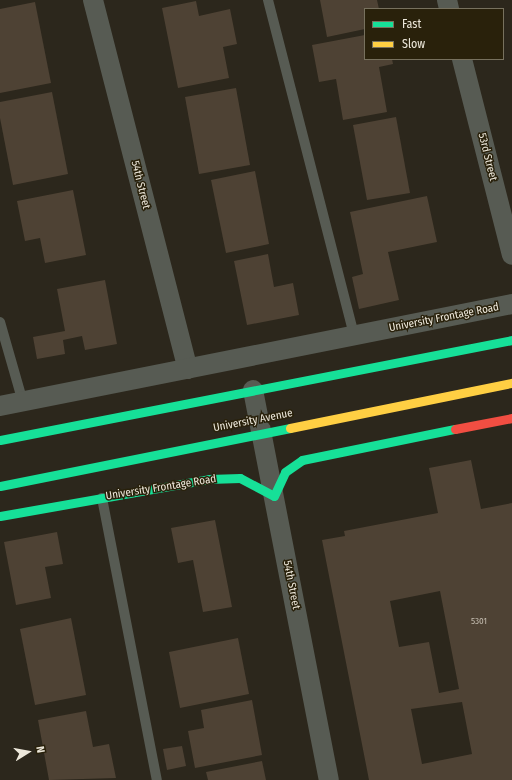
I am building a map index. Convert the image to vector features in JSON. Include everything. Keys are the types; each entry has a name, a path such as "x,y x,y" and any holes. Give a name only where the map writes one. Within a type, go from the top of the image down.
{"main road":[{"path":"0,440 512,340"},
{"name":"University Avenue","path":"0,486 261,432 512,383"},
{"path":"274,496 286,472 302,460 512,418"},
{"name":"University Frontage Road","path":"0,516 209,479 240,478 274,496"}],"street":[{"name":"54th Street","path":"93,0 188,369"},
{"name":"53rd Street","path":"462,60 512,254"},
{"name":"University Frontage Road","path":"0,406 512,304"},
{"name":"54th Street","path":"253,390 329,780"}],"lane":[{"path":"268,0 354,336"},
{"path":"0,322 23,402"},
{"path":"102,498 157,780"}],"building":[{"path":"320,0 377,0 379,8 364,8 364,29 327,37"},
{"path":"196,1 199,16 230,9 237,44 223,47 229,78 178,88 162,8"},
{"path":"35,2 51,83 0,93 0,9"},
{"path":"364,35 364,60 392,60 393,64 379,67 387,112 343,120 336,79 319,82 312,45"},
{"path":"236,88 250,165 199,174 185,97"},
{"path":"52,92 68,174 13,185 0,118 0,102"},
{"path":"396,117 410,193 367,200 353,125"},
{"path":"255,171 269,244 226,253 211,180"},
{"path":"73,190 86,255 45,263 40,238 25,241 17,201"},
{"path":"427,196 437,242 388,252 399,300 359,309 352,277 363,274 350,212"},
{"path":"268,254 274,287 293,283 299,315 247,325 234,261"},
{"path":"105,280 117,344 85,350 82,336 63,340 65,354 37,359 33,337 65,331 57,289"},
{"path":"471,460 481,509 512,503 512,780 369,780 322,540 345,536 344,531 438,513 429,468","holes":["440,591 459,689 439,693 429,642 399,647 390,601","462,702 472,754 422,764 411,709"]},
{"path":"215,520 232,607 203,612 193,560 178,563 171,528"},
{"path":"57,532 63,564 45,567 51,598 16,605 4,542"},
{"path":"71,618 86,695 35,705 20,629"},
{"path":"238,638 249,694 180,708 169,652"},
{"path":"252,700 262,755 195,768 188,731 204,728 201,710"},
{"path":"86,711 93,747 109,744 116,778 49,780 38,720"},
{"path":"182,746 186,766 167,770 163,749"},
{"path":"262,761 266,780 208,780 206,772"}],"traffic: fast":[{"path":"0,440 512,340"},
{"path":"0,486 290,428"},
{"path":"0,516 209,479 240,478 274,496 285,472 302,460 455,429"}],"traffic: slow":[{"path":"290,428 512,383"}],"traffic: jam":[{"path":"455,429 512,418"}]}
